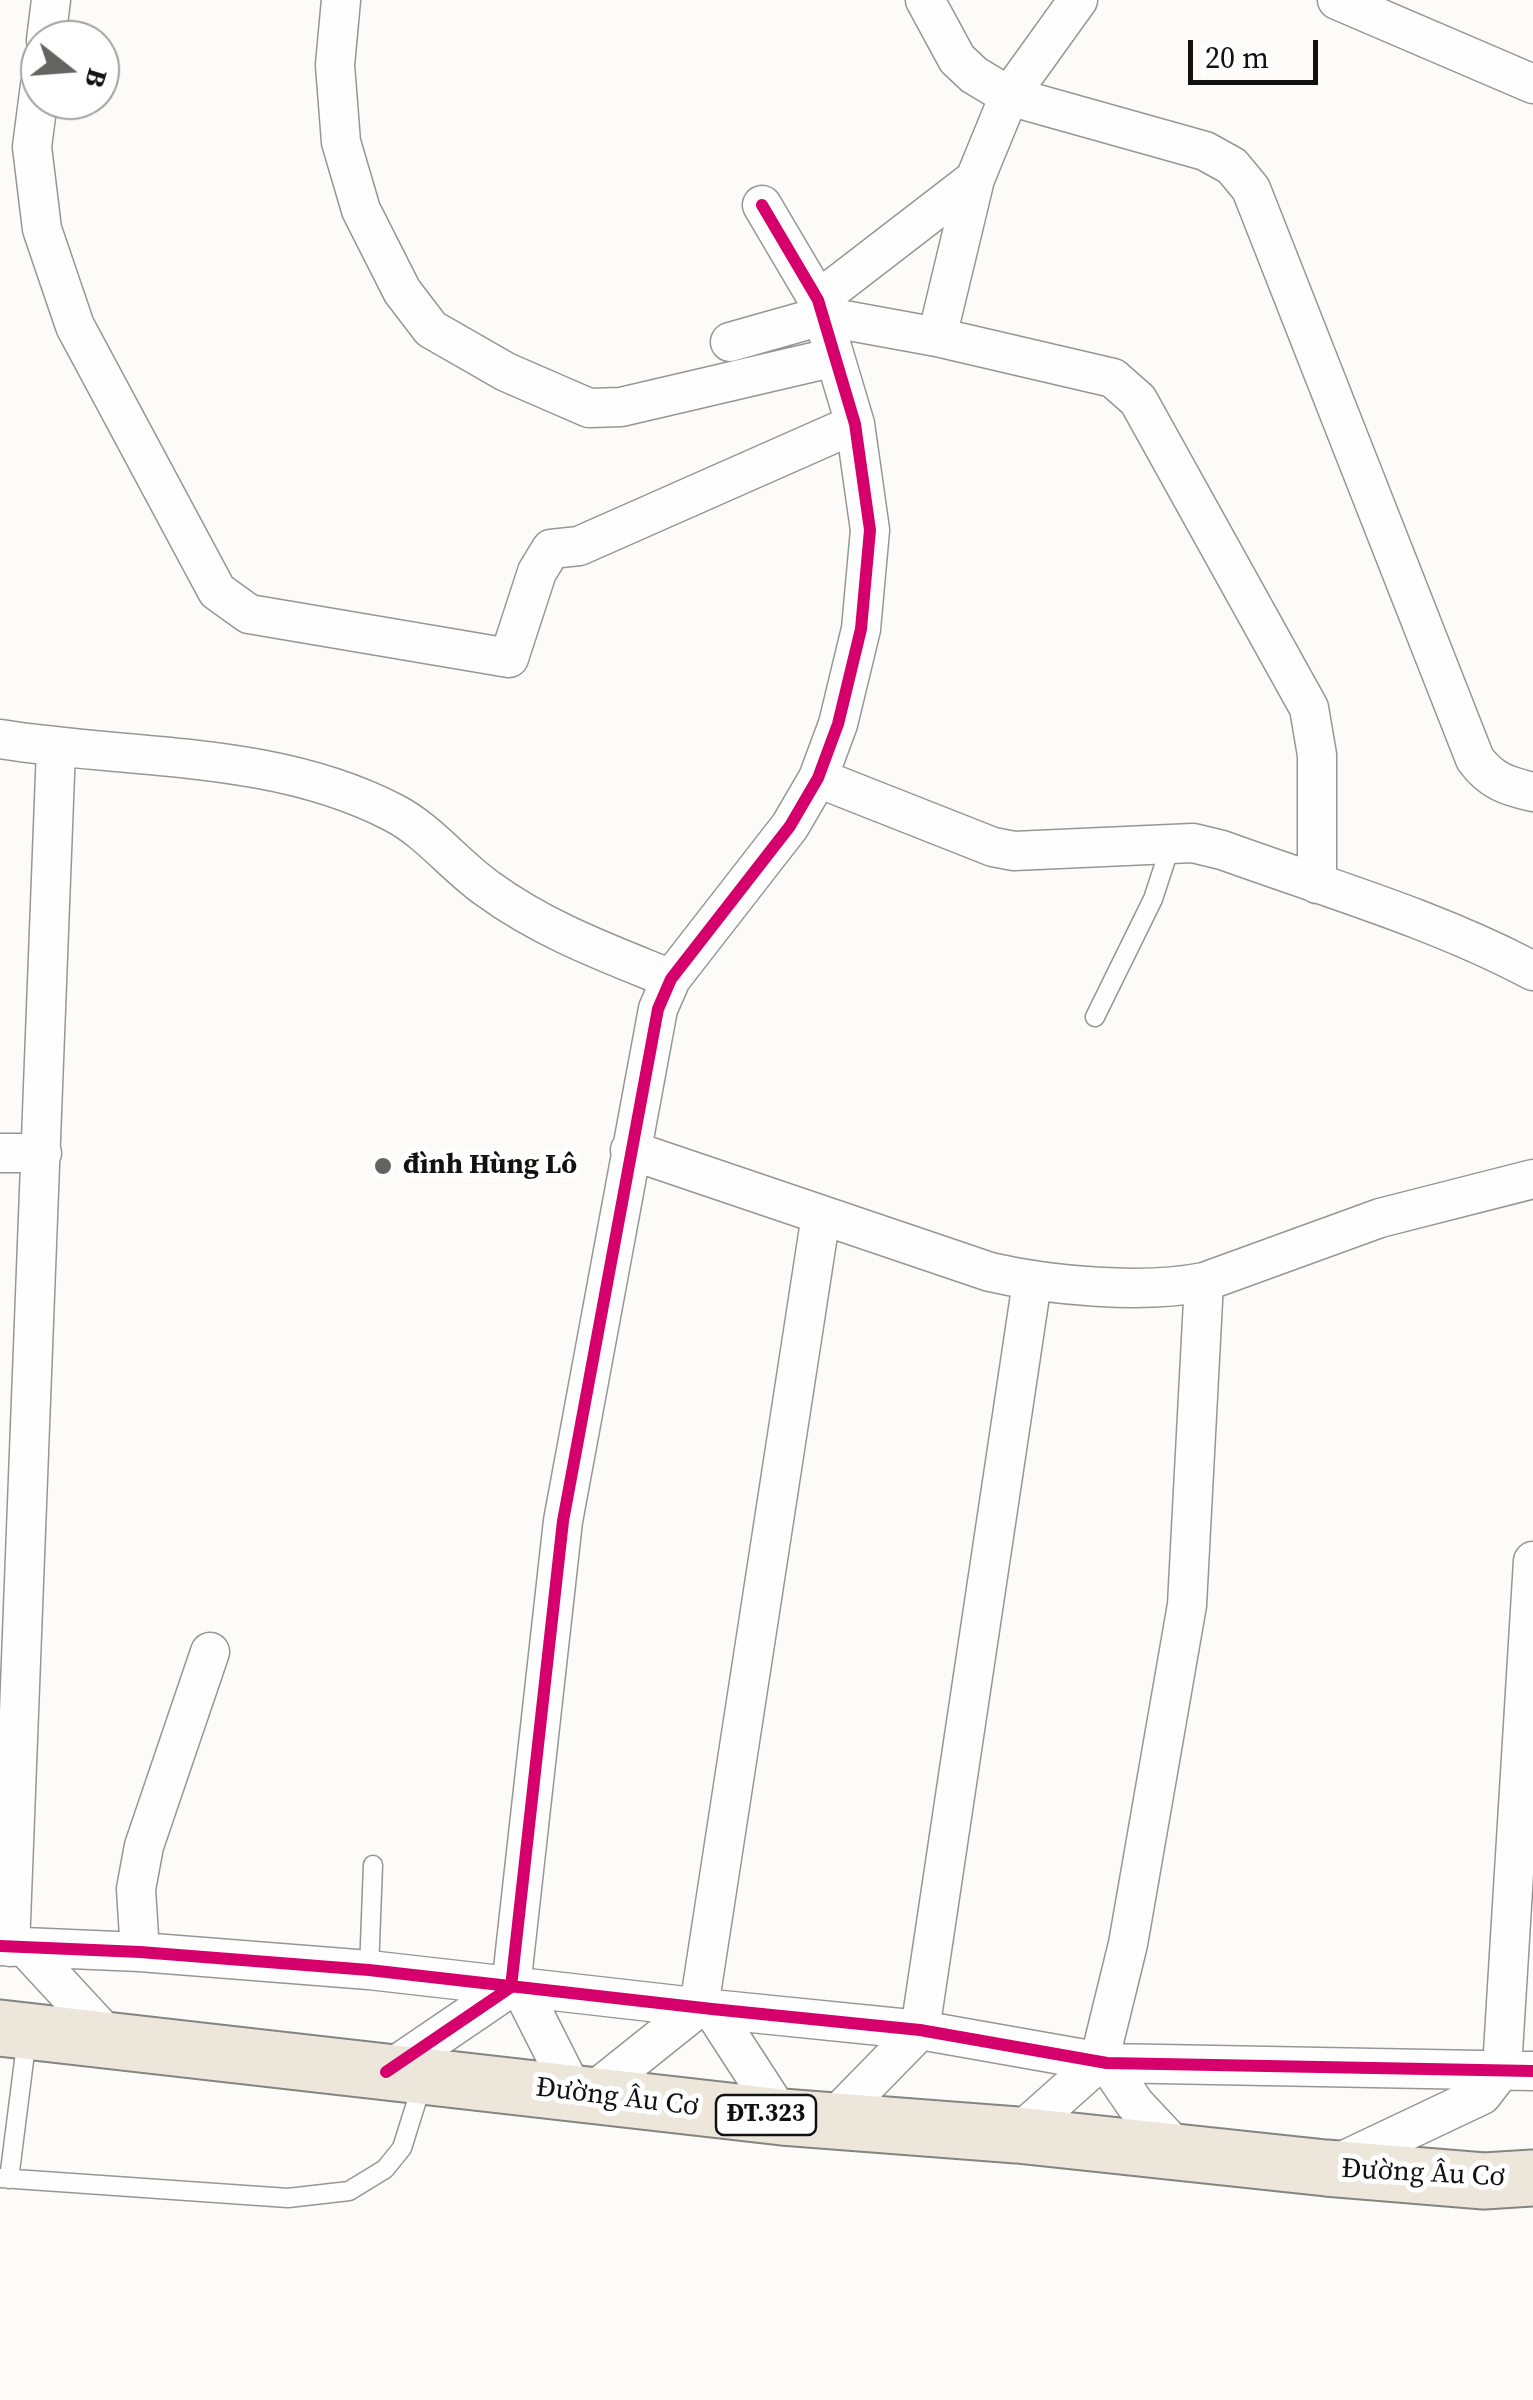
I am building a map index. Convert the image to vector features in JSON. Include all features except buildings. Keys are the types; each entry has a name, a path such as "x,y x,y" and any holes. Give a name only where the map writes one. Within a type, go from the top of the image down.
{"main road":[{"name":"Đường Âu Cơ","path":"14,2030 806,2119 1017,2135 1484,2181 1533,2178"}],"street":[{"path":"341,0 335,65 341,142 361,210 402,290 432,329 506,372 589,408 621,407 834,357"},
{"path":"925,0 957,59 974,75 1009,96 1206,151 1232,166 1251,188 1474,759 1487,776 1533,792"},
{"path":"937,337 975,180 1009,96 1078,0"},
{"path":"1346,2 1533,84"},
{"path":"35,120 32,146 42,229 75,326 217,591 249,614 509,658 537,572 551,549 579,546 855,424"},
{"path":"730,342 820,308 975,180"},
{"path":"762,204 820,308 855,424 870,530 861,628 838,724 818,778 790,826 672,978 653,1028 564,1521 516,1987 582,2094 705,2008 821,1215"},
{"path":"820,308 1113,378 1138,400 1308,708 1318,755 1317,884"},
{"path":"0,740 216,762 320,782 396,814 486,888 563,936 672,978"},
{"path":"9,1949 56,748"},
{"path":"818,778 993,847 1014,851 1171,844 1222,850 1474,942 1533,970"},
{"path":"630,1150 990,1272 1032,1282 1175,1288 1204,1282 1380,1218 1533,1179"},
{"path":"0,1153 42,1154"},
{"path":"705,2008 806,2119 920,2030 1032,1282"},
{"path":"1017,2135 1103,2062 1128,1944 1187,1605 1204,1282"},
{"path":"1518,2070 1533,1561"},
{"path":"140,1952 136,1888 144,1846 210,1652"},
{"path":"9,1949 140,1952 369,1970 920,2030 1103,2062 1518,2070"},
{"path":"9,1949 112,2041"},
{"path":"405,2073 516,1987"},
{"path":"1103,2062 1134,2104 1180,2153"},
{"path":"1326,2168 1482,2094 1518,2070"}],"lane":[{"path":"1095,1018 1153,899 1171,844"},
{"path":"369,1970 373,1865"},
{"path":"14,2030 5,2179 288,2198 349,2191 385,2169 402,2148 405,2073"}],"cycle path":[{"path":"386,2072 511,1987 563,1521 658,1009 671,979 790,826 818,778 838,724 861,629 870,530 855,424 818,300 762,205"},
{"path":"0,1946 140,1952 369,1970 920,2030 1107,2063 1533,2071"}],"place":[{"name":"đình Hùng Lô","path":"383,1166"}]}
